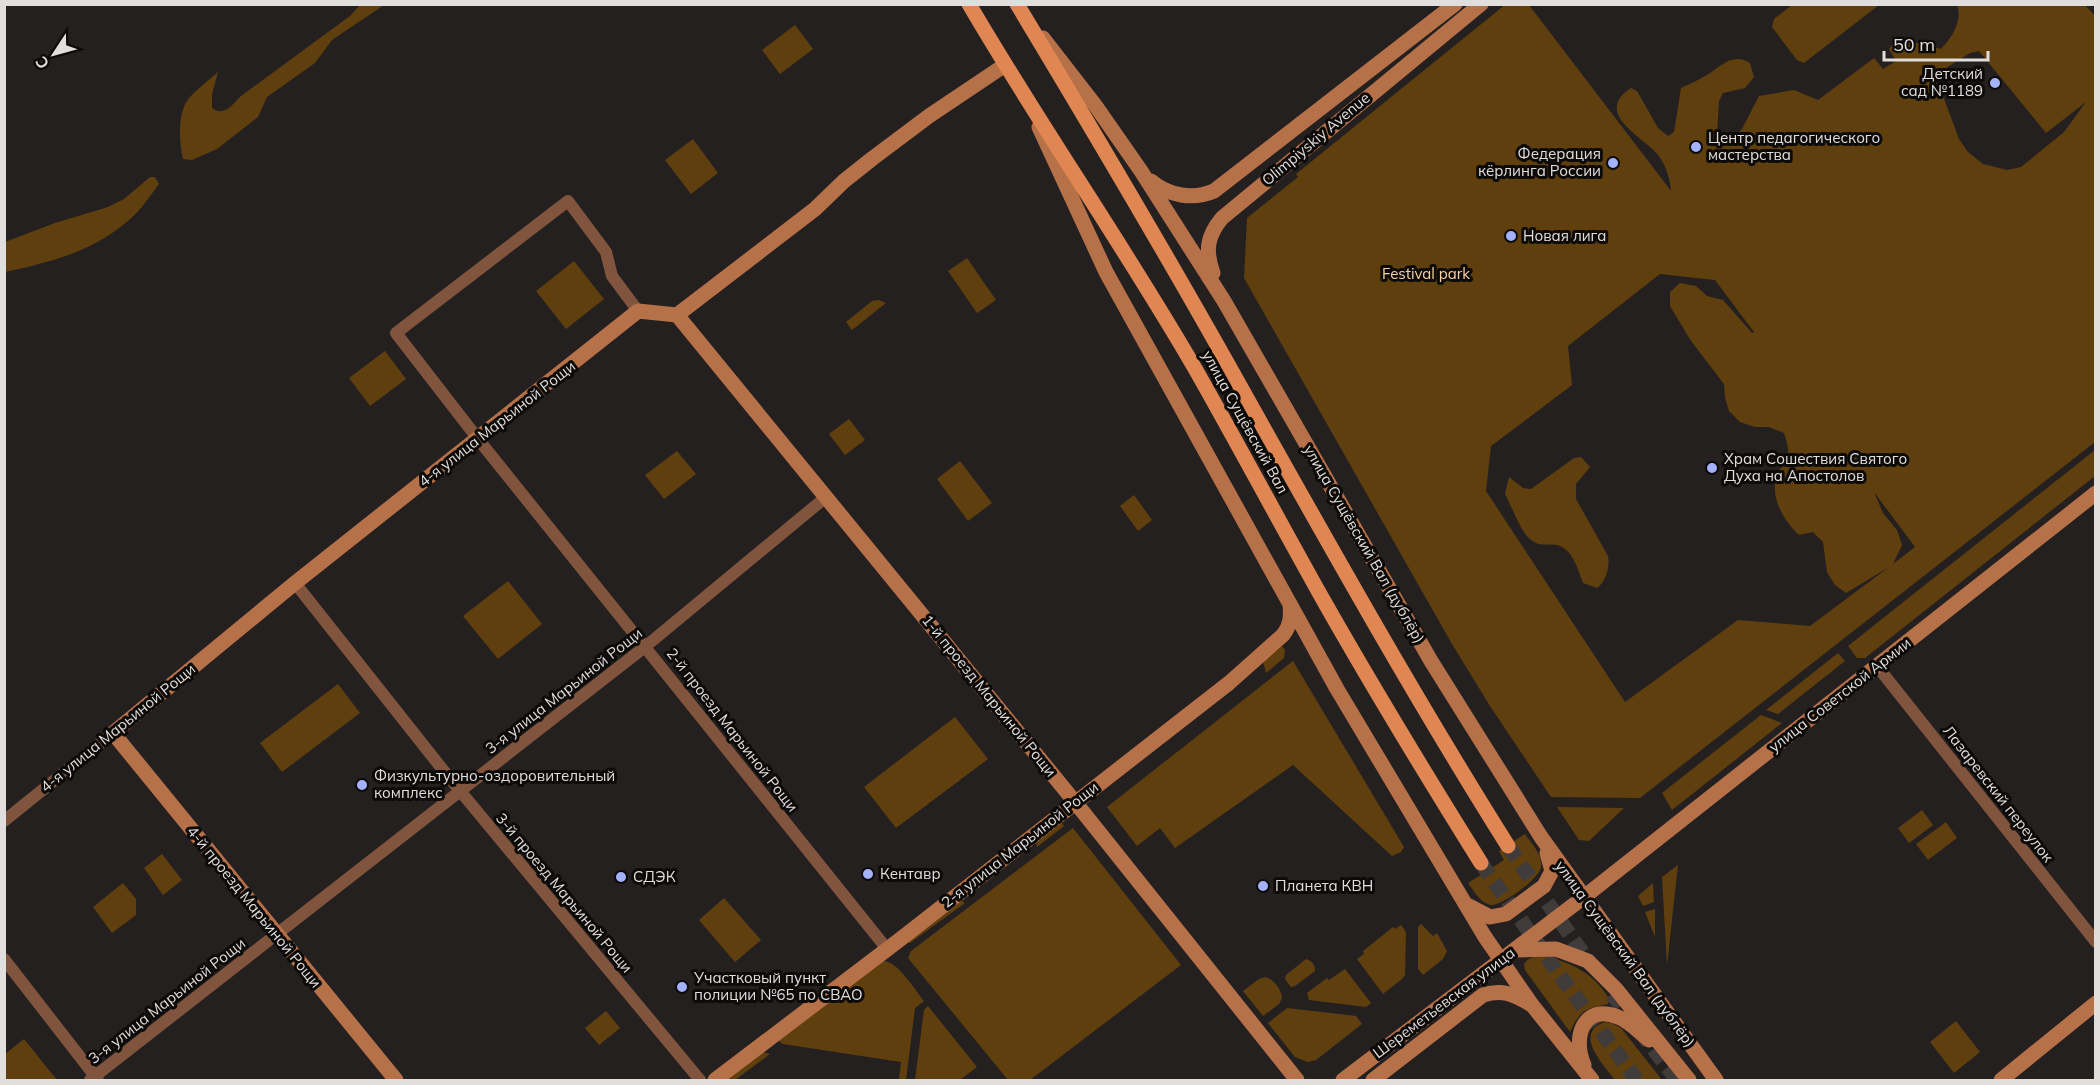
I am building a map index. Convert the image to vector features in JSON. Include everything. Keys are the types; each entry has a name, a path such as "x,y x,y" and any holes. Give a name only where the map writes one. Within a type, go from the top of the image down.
{"main road":[{"name":"улица Сущёвский Вал","path":"969,4 1032,111 1136,270 1196,371 1322,597 1440,798 1481,863"},
{"name":"улица Сущёвский Вал","path":"1017,4 1224,357 1343,572 1422,708 1508,846"},
{"name":"улица Сущёвский Вал (дублёр)","path":"1017,4 1095,105 1141,171 1224,301 1431,661 1541,837 1716,1080"},
{"name":"Olimpiyskiy Avenue","path":"1141,171 1157,186 1177,195 1198,196 1214,191 1455,4"},
{"name":"Olimpiyskiy Avenue","path":"1224,301 1207,252 1210,236 1221,219 1481,4"},
{"path":"638,311 677,315 815,209 844,181 892,144 1005,65"},
{"path":"1032,111 1106,272 1337,689 1464,903 1501,960 1532,1005 1592,1080"},
{"name":"4-я улица Марьиной Рощи","path":"113,733 295,583 638,311"},
{"name":"1-й проезд Марьиной Рощи","path":"677,315 1075,802 1297,1080"},
{"name":"улица Советской Армии","path":"1545,926 2096,493"},
{"name":"2-я улица Марьиной Рощи","path":"715,1080 766,1043 1229,683 1289,627 1290,603 1284,591"},
{"name":"4-й проезд Марьиной Рощи","path":"113,733 396,1080"},
{"path":"1464,903 1481,914 1490,917 1499,916 1506,914 1544,886 1552,871 1541,837"},
{"name":"Шереметьевская улица","path":"1343,1080 1545,926"},
{"path":"1514,950 1556,949 1588,961 1616,989 1689,1080"},
{"name":"Шереметьевская улица","path":"1373,1080 1483,995 1503,992 1532,1005"},
{"path":"2001,1080 2096,1003"},
{"path":"1592,1080 1578,1053 1578,1039 1589,1018 1597,1014 1621,1018 1668,1055"}],"street":[{"name":"2-й проезд Марьиной Рощи","path":"638,311 612,276 606,252 568,201 396,333 478,439 887,949"},
{"name":"3-я улица Марьиной Рощи","path":"94,1079 646,646 826,497"},
{"name":"3-й проезд Марьиной Рощи","path":"295,583 461,791 700,1080"},
{"name":"Лазаревский переулок","path":"1877,666 2096,942"},
{"name":"4-я улица Марьиной Рощи","path":"4,821 113,733"},
{"path":"4,959 94,1079"}],"green space":[{"name":"Festival park","path":"1506,4 1529,5 1671,191 1664,164 1659,156 1625,125 1619,116 1617,107 1620,98 1631,88 1637,91 1658,128 1668,136 1674,132 1681,88 1727,62 1738,59 1750,63 1754,77 1745,88 1723,93 1719,101 1717,134 1731,139 1742,129 1759,96 1794,90 1818,100 1874,58 1883,69 1896,61 1889,49 1897,38 1941,49 1949,40 1957,23 1959,17 1957,5 2085,5 2095,16 2095,442 1640,798 1551,797 1452,644 1244,278 1247,218 1298,177 1296,174","holes":["1979,51 2046,133 2086,102 2064,132 2021,167 2007,170 1983,164 1968,152 1959,139 1940,88 1938,73 1970,53","1660,274 1715,280 1754,332 1752,333 1723,300 1707,296 1696,286 1680,283 1670,292 1670,306 1691,341 1724,384 1729,411 1740,422 1755,427 1769,427 1784,433 1788,458 1778,472 1775,481 1776,498 1783,515 1799,535 1813,532 1823,542 1827,572 1835,585 1846,593 1889,567 1810,626 1738,620 1625,702 1486,491 1491,446 1572,385 1568,346","1874,492 1915,547 1893,564 1902,545 1897,530 1883,513"]},
{"path":"360,5 384,5 332,40 315,63 267,97 258,117 217,149 192,160 183,159 180,136 182,111 189,98 199,88 218,72 212,94 212,108 220,111 228,109 241,96 350,16"},
{"path":"1792,5 1879,5 1804,63 1797,60 1772,27 1774,19"},
{"path":"795,25 813,49 780,74 762,50"},
{"path":"693,139 718,173 691,194 665,160"},
{"path":"150,177 155,177 159,184 137,212 115,231 86,248 70,254 5,272 5,242 55,223 108,207 124,199"},
{"path":"967,258 996,300 977,313 948,271"},
{"path":"574,261 604,299 566,329 536,291"},
{"path":"879,300 886,303 852,330 846,322 872,301"},
{"path":"385,351 406,379 370,406 349,378"},
{"path":"849,419 865,440 845,455 829,434"},
{"path":"2095,450 2095,476 1865,658 1857,658 1848,646"},
{"path":"677,451 696,474 664,499 645,475"},
{"path":"1581,457 1590,467 1576,484 1576,499 1608,556 1607,574 1597,588 1583,583 1571,555 1563,547 1540,544 1527,536 1505,494 1509,477 1523,488 1531,489 1574,458"},
{"path":"960,461 992,503 968,521 937,479"},
{"path":"1134,495 1152,520 1138,531 1120,506"},
{"path":"508,581 542,624 498,659 463,616"},
{"path":"1282,646 1285,650 1284,658 1266,673 1263,662"},
{"path":"1838,653 1845,661 1778,714 1766,710"},
{"path":"1293,661 1404,847 1401,852 1392,856 1293,765 1175,848 1160,828 1137,846 1107,807"},
{"path":"338,684 360,713 282,772 260,743"},
{"path":"1761,715 1782,723 1672,810 1662,793"},
{"path":"955,717 988,759 896,828 864,787"},
{"path":"1557,807 1624,808 1589,841 1579,840"},
{"path":"1922,810 1933,825 1909,843 1898,828"},
{"path":"1061,822 1064,826 1037,847 1036,842"},
{"path":"1946,822 1957,838 1928,860 1916,844"},
{"path":"1073,828 1181,965 1030,1080 1008,1080 908,958 911,951"},
{"path":"1525,834 1540,858 1539,872 1528,884 1503,901 1491,905 1484,902 1468,883 1504,860 1499,851"},
{"path":"162,854 182,880 163,895 144,868"},
{"path":"1678,865 1667,965 1662,877"},
{"path":"123,883 136,899 136,915 112,933 93,907"},
{"path":"1653,883 1654,902 1643,906 1638,896"},
{"path":"724,898 761,940 735,962 699,920"},
{"path":"960,900 965,903 910,943 907,942"},
{"path":"1655,909 1655,937 1645,912"},
{"path":"1421,924 1433,936 1437,933 1447,951 1443,959 1423,975 1418,969 1418,927"},
{"path":"1401,925 1406,932 1405,975 1383,994 1357,959 1364,954 1363,951 1393,927 1395,929"},
{"path":"1544,956 1581,970 1596,982 1609,999 1608,1004 1589,1009 1580,1015 1570,1032 1525,970 1524,964 1528,960"},
{"path":"1306,959 1313,963 1315,971 1291,987 1285,979 1286,975"},
{"path":"883,961 889,962 900,971 924,1001 915,1008 906,1080 899,1080 901,1062 783,1044 777,1040"},
{"path":"1345,969 1371,1003 1366,1007 1309,1000 1307,993 1327,978 1329,980"},
{"path":"1266,977 1277,985 1282,998 1279,1004 1263,1016 1243,991 1259,979"},
{"path":"928,1006 977,1067 960,1080 915,1080 924,1010"},
{"path":"1287,1008 1356,1016 1362,1024 1316,1060 1308,1062 1295,1057 1268,1023"},
{"path":"606,1011 620,1028 599,1045 585,1028"},
{"path":"1956,1021 1980,1052 1954,1073 1930,1042"},
{"path":"1605,1022 1621,1028 1662,1080 1615,1080 1598,1058 1591,1041 1591,1034 1596,1027"},
{"path":"24,1039 57,1080 5,1080 5,1054"},
{"path":"762,1052 770,1054 735,1080 727,1080"}],"tunnel":[{"path":"1508,846 1591,965"},
{"path":"1481,863 1637,1080"},
{"path":"1612,994 1677,1080"}],"place":[{"name":"Детский сад №1189","path":"1995,83"},
{"name":"Центр педагогического мастерства","path":"1696,147"},
{"name":"Федерация кёрлинга России","path":"1613,163"},
{"name":"Новая лига","path":"1511,236"},
{"name":"Храм Сошествия Святого Духа на Апостолов","path":"1712,468"},
{"name":"Физкультурно-оздоровительный комплекс","path":"362,785"},
{"name":"Кентавр","path":"868,874"},
{"name":"СДЭК","path":"621,877"},
{"name":"Планета КВН","path":"1263,886"},
{"name":"Участковый пункт полиции №65 по СВАО","path":"682,987"}]}
